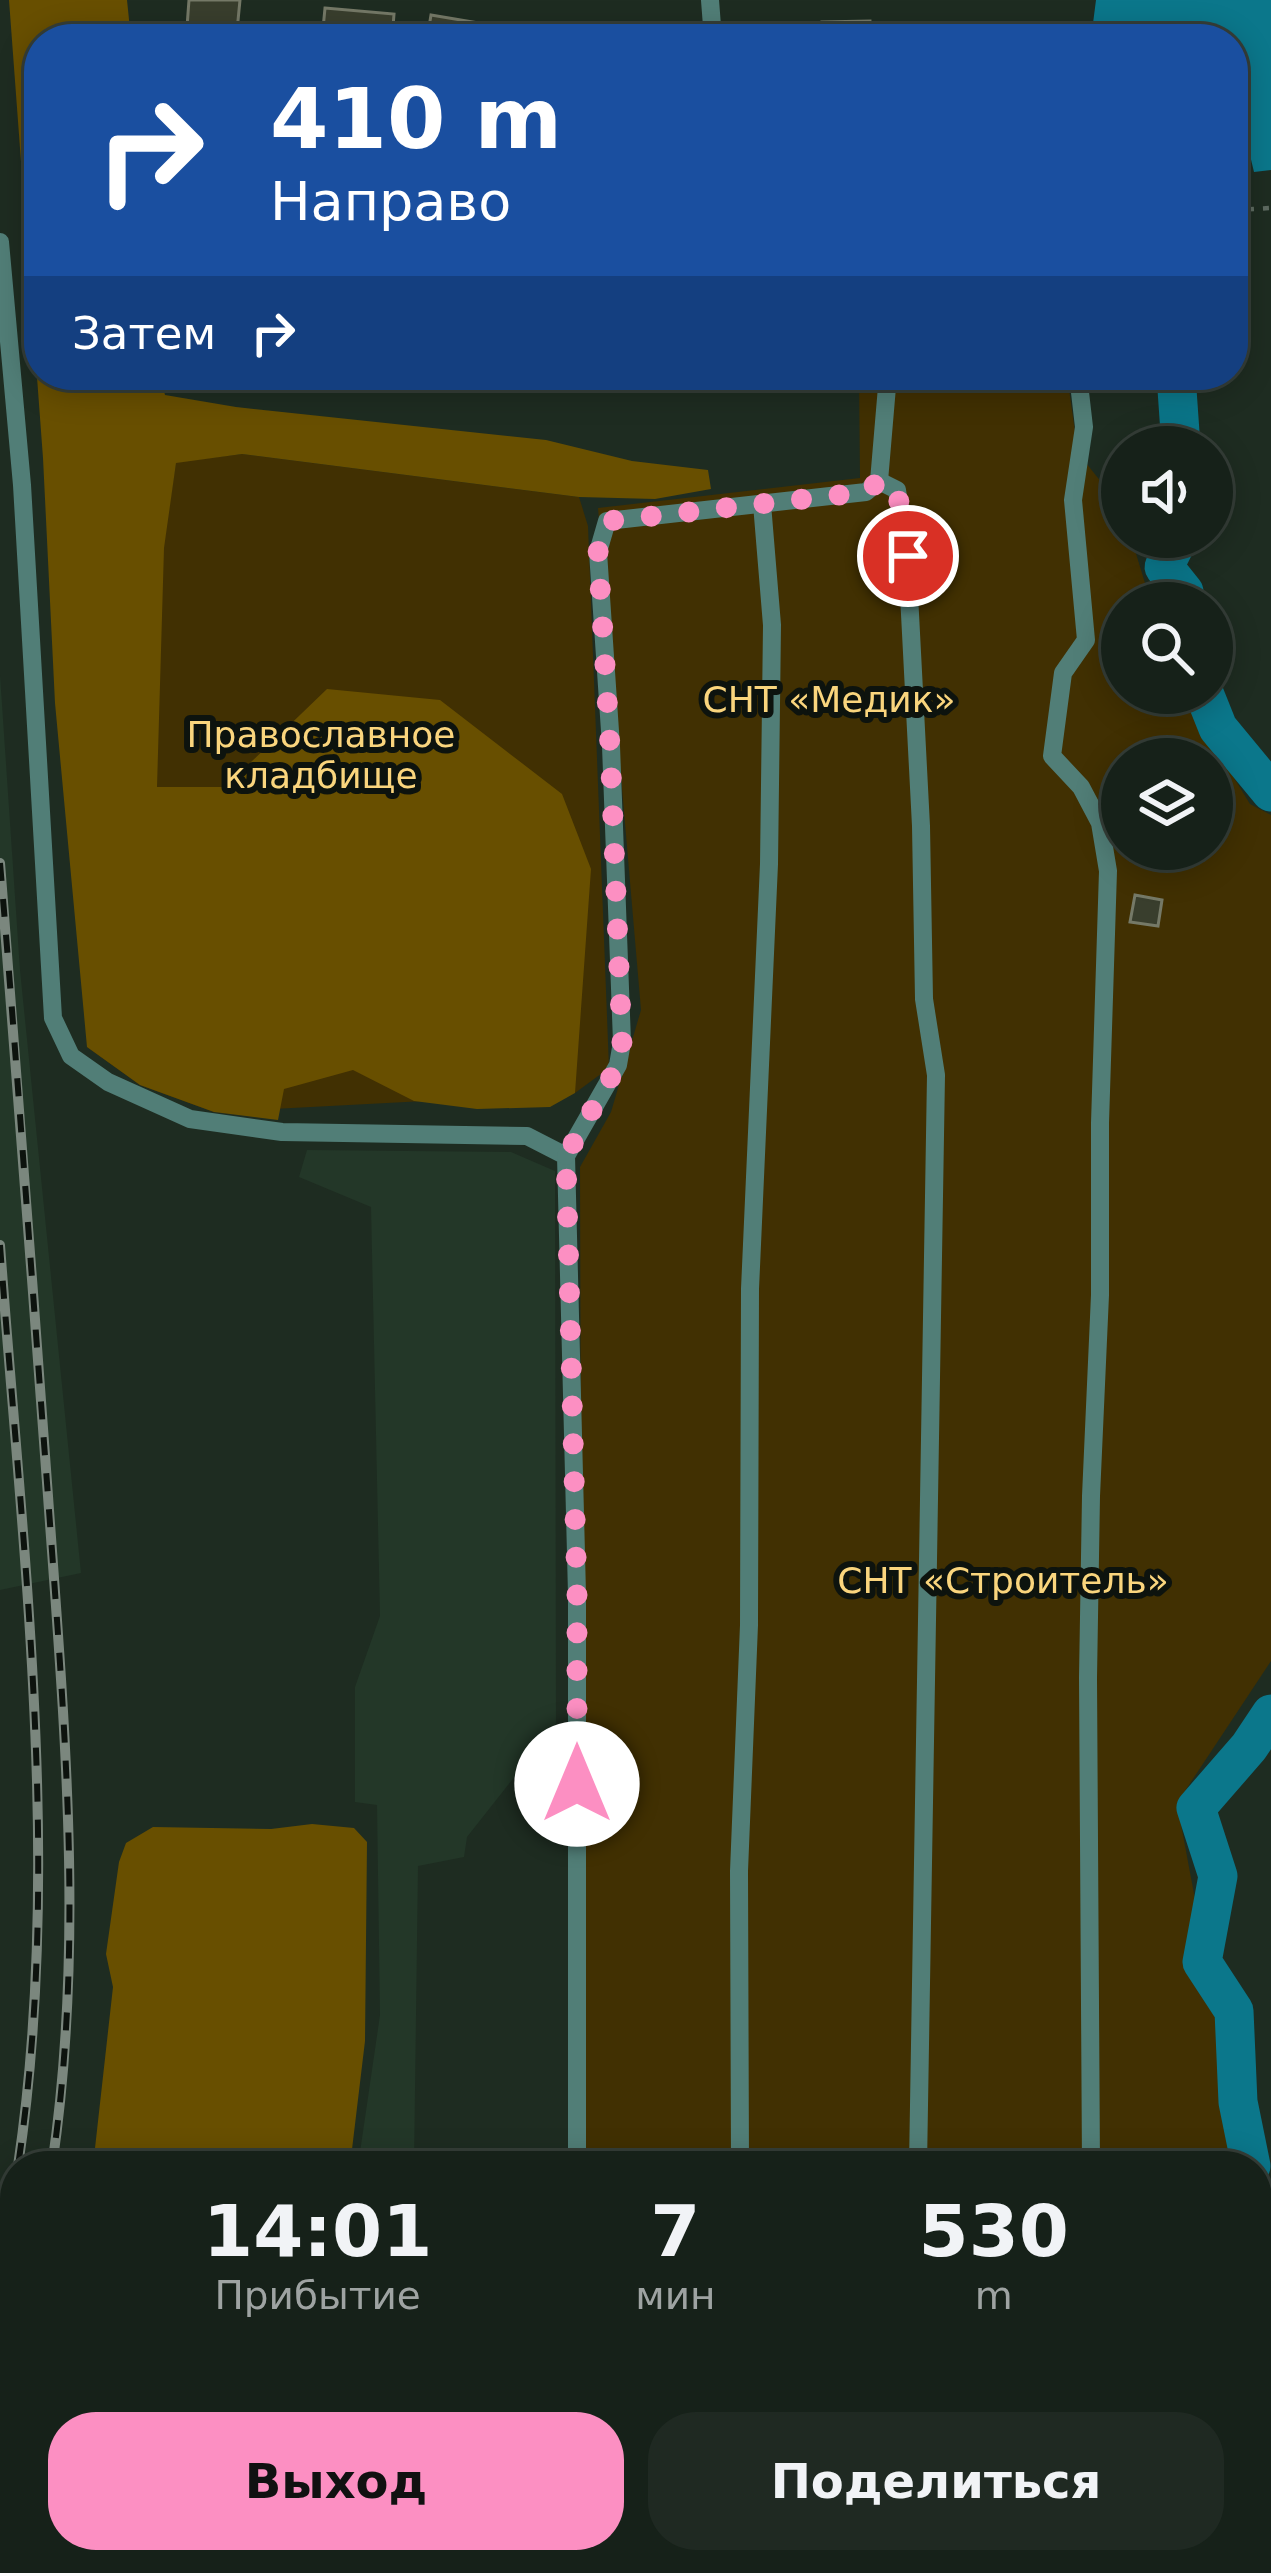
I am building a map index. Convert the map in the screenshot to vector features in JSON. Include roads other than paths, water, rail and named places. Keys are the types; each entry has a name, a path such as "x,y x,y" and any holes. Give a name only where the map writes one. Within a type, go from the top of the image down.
{"street":[{"path":"0,242 22,485 53,1018 71,1056 108,1082 190,1119 282,1132 527,1136 566,1156"},
{"path":"577,2151 577,1594 566,1156 618,1065 622,1042 598,552 608,521 866,492 879,481 887,390"},
{"path":"1080,390 1084,427 1073,500 1086,640 1063,673 1052,756 1081,787 1100,823 1108,871 1088,1700 1091,2151"},
{"path":"879,481 897,490 908,556 924,998 936,1075 918,2151"},
{"path":"740,2151 739,1871 749,1625 750,1289 769,864 772,625 762,504"}],"water":[{"path":"1096,0 1271,0 1271,170 1254,172 1248,147 1248,24 1093,24"}],"waterway":[{"path":"1177,390 1180,426"},
{"path":"1168,558 1164,567 1176,582"},
{"path":"1212,714 1218,728 1271,792"},
{"path":"1248,2151 1238,2102 1234,2011 1202,1962 1218,1876 1196,1808 1271,1714"}],"railway":[{"path":"0,863 65,1748 68,1999 54,2151"},
{"path":"0,1245 27,1590 38,1822 31,2052 20,2151"}],"park label":[{"name":"СНТ «Медик»","path":"829,699"},
{"name":"Православное кладбище","path":"321,754"},
{"name":"СНТ «Строитель»","path":"1003,1580"}]}
